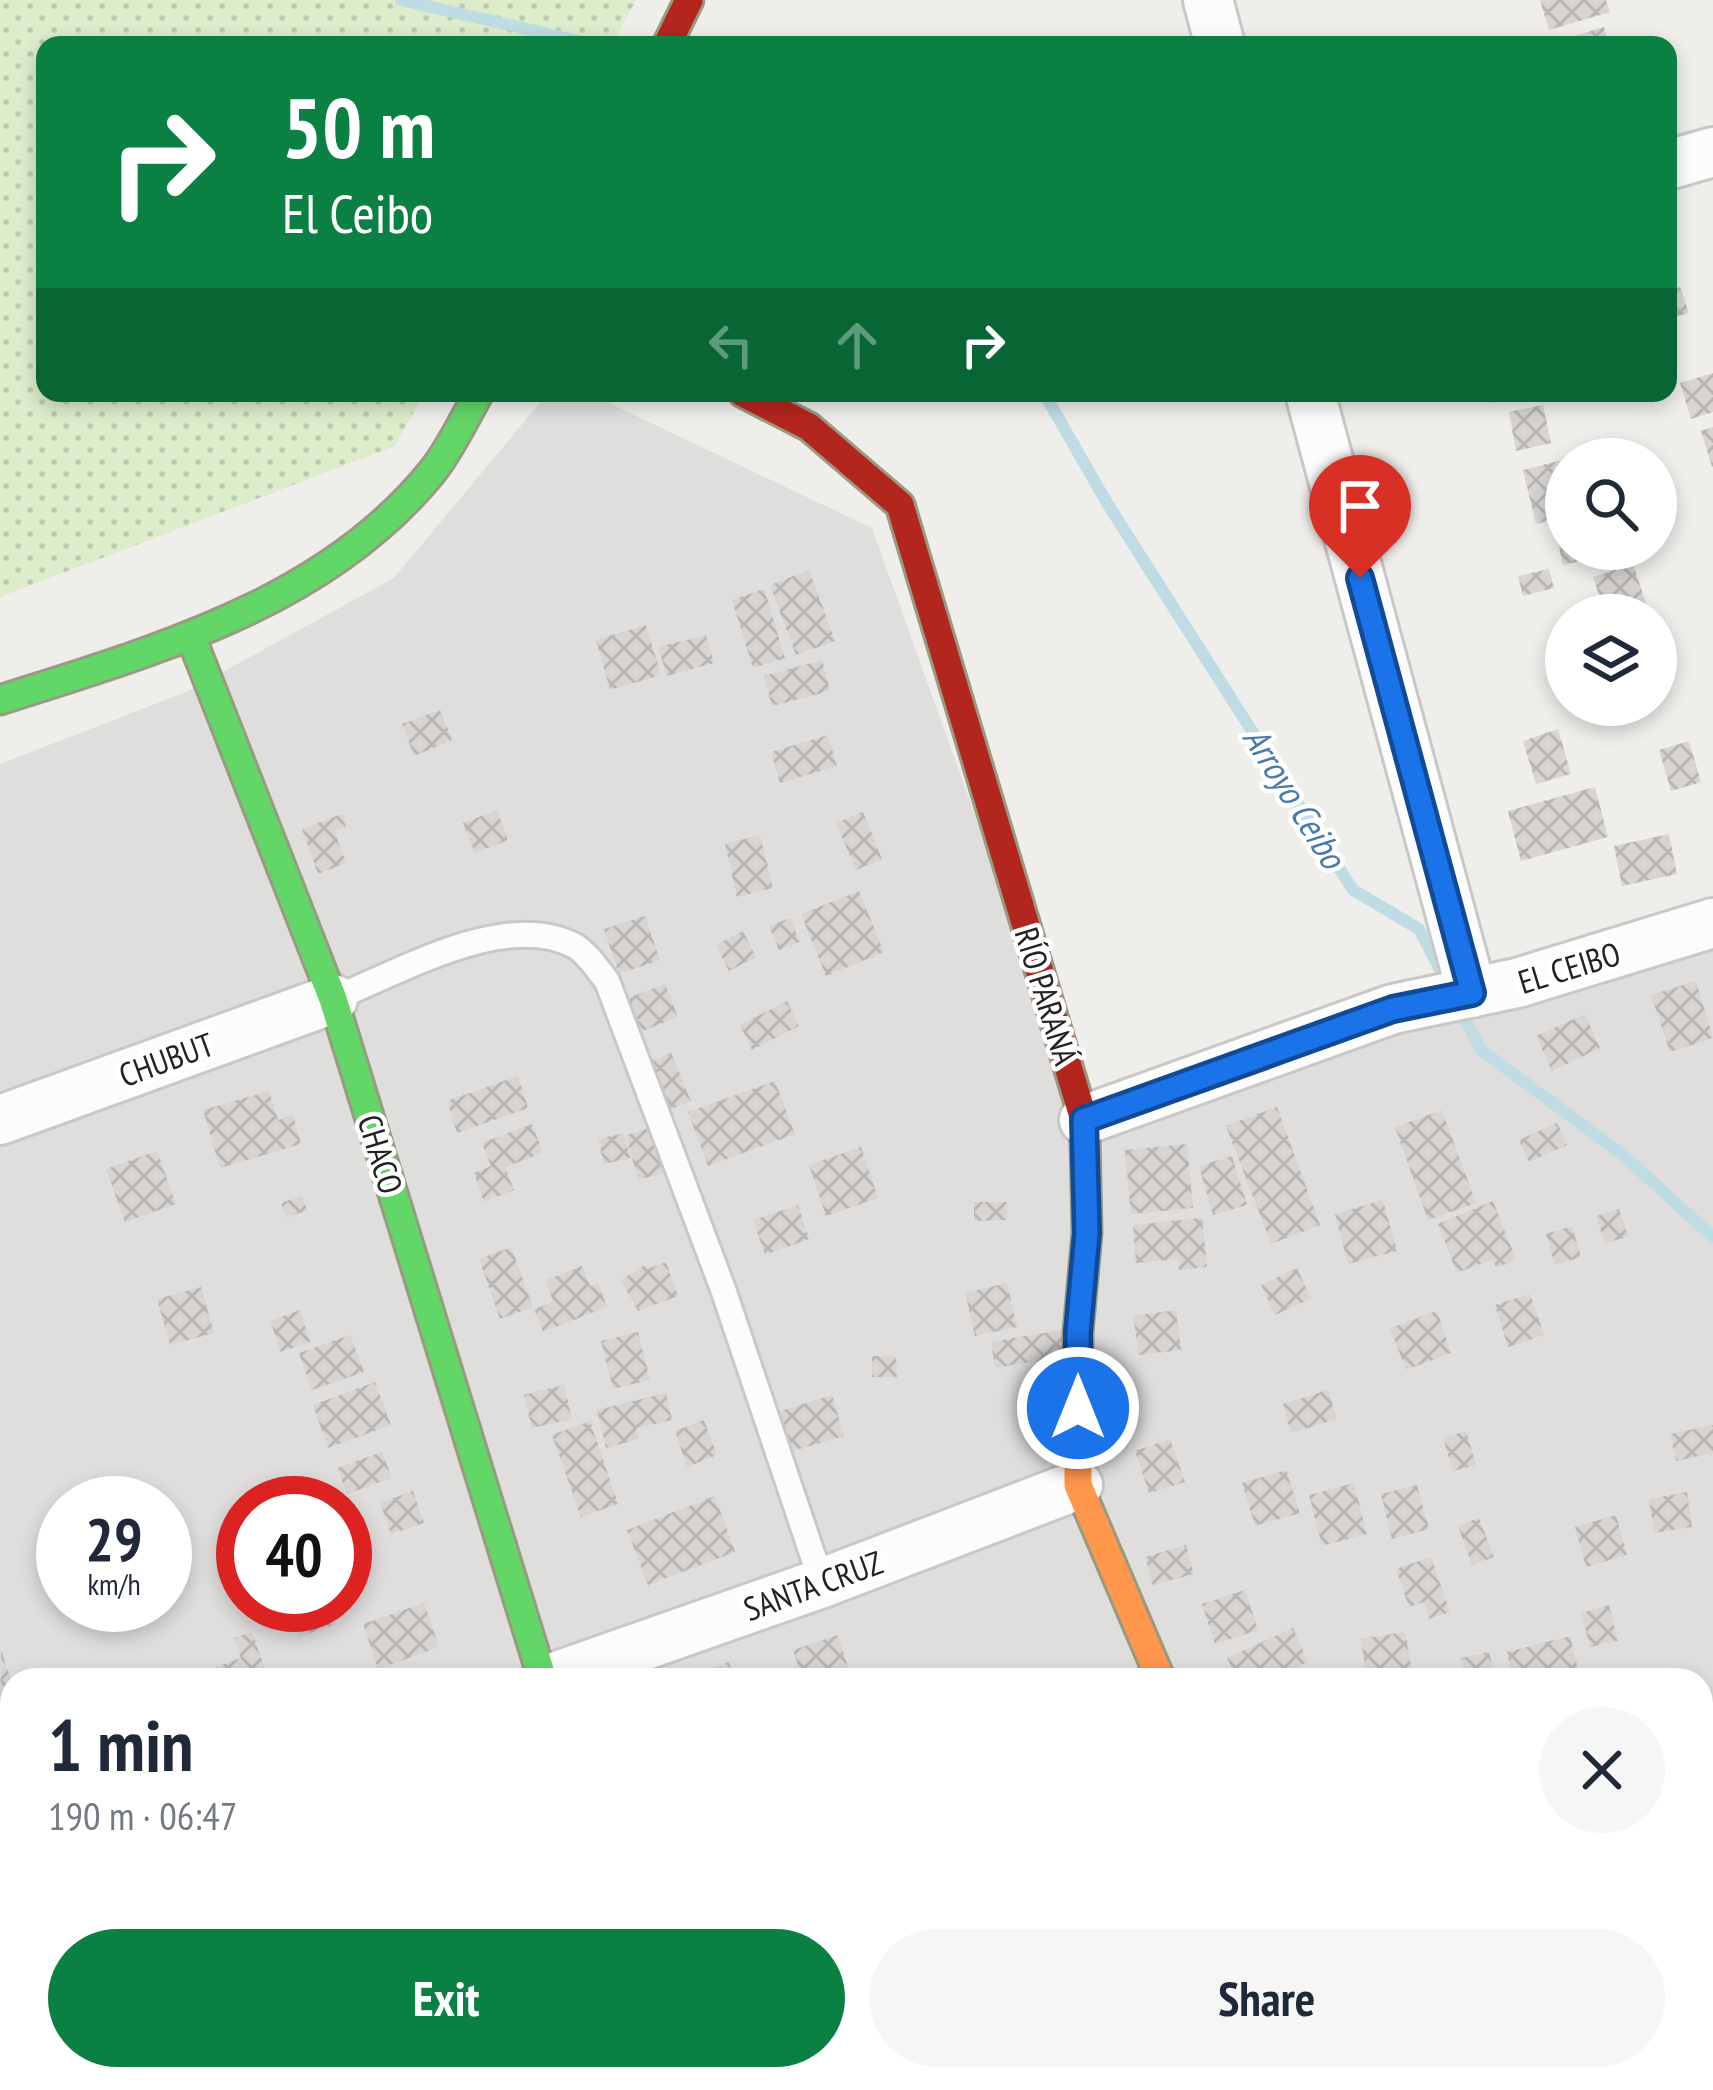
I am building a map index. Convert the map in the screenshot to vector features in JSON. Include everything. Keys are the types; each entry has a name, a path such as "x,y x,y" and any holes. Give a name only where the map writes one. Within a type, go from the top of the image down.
{"street":[{"path":"671,36 689,0"},
{"path":"1208,0 1218,36"},
{"path":"1677,162 1713,152"},
{"path":"0,700 191,637 297,585 370,536 432,471 474,402"},
{"name":"RÍO PARANÁ","path":"760,402 809,427 899,505 1084,1120 1087,1233 1078,1332 1078,1485 1156,1668"},
{"path":"1313,402 1494,988"},
{"name":"CHACO","path":"191,637 333,999 540,1668"},
{"name":"EL CEIBO","path":"1084,1120 1393,1009 1494,988 1713,923"},
{"name":"CHUBUT","path":"0,1120 333,999"},
{"name":"SANTA CRUZ","path":"578,1668 1078,1485"}],"lane":[{"path":"333,999 486,938 530,933 578,947 607,981 723,1289 822,1582"}],"shaded area":[{"path":"541,402 607,402 872,528 1084,1120 1713,930 1713,1668 0,1668 0,764 186,692 394,578"}],"green space":[{"path":"0,0 636,0 617,36 36,36 36,402 419,402 395,446 0,597"}],"building":[{"path":"1540,0 1606,0 1610,12 1549,30"},
{"path":"1604,27 1606,36 1575,36"},
{"path":"1677,288 1689,313 1677,316"},
{"path":"1713,373 1713,412 1691,419 1680,383"},
{"path":"1543,405 1550,438 1545,438 1545,444 1516,451 1509,412"},
{"path":"1713,427 1713,466 1712,467 1701,431"},
{"path":"1545,464 1545,522 1536,524 1523,470"},
{"path":"809,570 835,641 796,655 770,585"},
{"path":"1549,570 1554,588 1523,596 1518,576"},
{"path":"1635,570 1643,594 1599,594 1593,577"},
{"path":"764,589 785,658 753,668 732,600"},
{"path":"646,625 661,675 610,690 596,640"},
{"path":"706,635 714,663 667,676 658,647"},
{"path":"822,660 830,691 772,706 764,676"},
{"path":"440,710 452,740 414,756 402,724"},
{"path":"1558,729 1571,774 1536,784 1523,741"},
{"path":"828,735 837,766 780,783 771,752"},
{"path":"1689,741 1701,782 1671,791 1659,750"},
{"path":"1595,787 1608,837 1521,861 1508,811"},
{"path":"497,810 508,840 475,853 463,823"},
{"path":"863,812 882,859 856,870 836,823"},
{"path":"342,814 346,827 334,830 346,863 318,874 302,829"},
{"path":"1669,834 1677,874 1622,886 1614,846"},
{"path":"760,835 773,888 737,897 725,844"},
{"path":"859,891 884,952 826,976 801,914"},
{"path":"645,916 660,960 619,974 604,929"},
{"path":"790,918 800,942 779,950 769,926"},
{"path":"743,931 756,957 729,971 716,945"},
{"path":"1696,981 1713,1038 1670,1052 1651,995"},
{"path":"665,984 678,1017 632,1035 620,1001"},
{"path":"787,1001 799,1026 752,1050 740,1025"},
{"path":"1585,1014 1600,1048 1552,1071 1536,1036"},
{"path":"671,1053 691,1101 664,1112 644,1064"},
{"path":"518,1076 528,1108 457,1133 447,1101"},
{"path":"775,1081 795,1134 708,1166 688,1112"},
{"path":"269,1091 278,1120 293,1115 301,1144 220,1168 203,1110"},
{"path":"1277,1107 1320,1225 1271,1244 1226,1126"},
{"path":"1442,1110 1476,1203 1428,1220 1395,1127"},
{"path":"1557,1123 1567,1145 1529,1162 1519,1140"},
{"path":"532,1124 543,1153 505,1167 514,1190 484,1202 474,1173 491,1166 482,1143"},
{"path":"650,1128 663,1173 638,1180 626,1135"},
{"path":"624,1133 630,1158 604,1164 598,1139"},
{"path":"1187,1144 1193,1208 1131,1214 1125,1150"},
{"path":"861,1147 878,1198 826,1216 809,1165"},
{"path":"157,1151 176,1204 125,1222 106,1169"},
{"path":"1232,1156 1247,1205 1213,1215 1199,1166"},
{"path":"302,1196 307,1210 287,1218 281,1203"},
{"path":"1383,1200 1397,1251 1348,1264 1335,1214"},
{"path":"1493,1201 1516,1260 1496,1268 1493,1259 1457,1273 1438,1224"},
{"path":"974,1202 1007,1202 1007,1220 974,1221"},
{"path":"798,1205 809,1239 765,1255 753,1220"},
{"path":"1619,1209 1628,1236 1605,1244 1596,1216"},
{"path":"1202,1218 1207,1267 1179,1270 1178,1259 1136,1263 1133,1225"},
{"path":"1572,1226 1581,1257 1555,1265 1546,1234"},
{"path":"511,1247 533,1307 500,1319 479,1259"},
{"path":"666,1262 678,1296 638,1311 621,1280 645,1265 647,1269"},
{"path":"582,1266 590,1286 598,1283 607,1307 543,1332 534,1309 553,1302 546,1280"},
{"path":"1297,1268 1311,1299 1275,1315 1261,1285"},
{"path":"1007,1283 1017,1327 975,1336 965,1293"},
{"path":"201,1287 214,1333 170,1345 157,1299"},
{"path":"1530,1294 1544,1335 1508,1347 1495,1305"},
{"path":"300,1310 310,1342 281,1352 270,1321"},
{"path":"1176,1310 1181,1350 1139,1355 1133,1316"},
{"path":"1437,1311 1451,1353 1406,1370 1390,1328"},
{"path":"1061,1330 1066,1356 995,1368 991,1342"},
{"path":"638,1332 650,1380 613,1389 601,1341"},
{"path":"350,1335 364,1372 312,1390 299,1353"},
{"path":"872,1356 896,1356 897,1377 872,1377"},
{"path":"1062,1363 1071,1396 1039,1405 1030,1372"},
{"path":"375,1382 391,1425 328,1448 313,1405"},
{"path":"564,1385 572,1419 532,1428 524,1395"},
{"path":"1328,1390 1337,1419 1291,1433 1283,1404"},
{"path":"666,1393 672,1420 636,1428 639,1439 606,1448 597,1410"},
{"path":"832,1395 844,1436 789,1452 777,1412"},
{"path":"704,1420 717,1455 687,1467 675,1431"},
{"path":"590,1421 618,1504 581,1517 552,1435"},
{"path":"1713,1425 1713,1453 1676,1461 1670,1434"},
{"path":"1466,1431 1476,1465 1453,1471 1443,1438"},
{"path":"1170,1439 1185,1482 1149,1493 1135,1451"},
{"path":"382,1452 392,1478 372,1485 372,1476 340,1476 337,1468"},
{"path":"1286,1470 1300,1513 1255,1526 1242,1483"},
{"path":"1354,1483 1367,1534 1322,1546 1309,1495"},
{"path":"1417,1485 1429,1529 1392,1539 1381,1494"},
{"path":"413,1491 424,1523 391,1534 380,1503"},
{"path":"1687,1492 1692,1527 1654,1533 1649,1499"},
{"path":"715,1496 735,1552 648,1585 627,1530"},
{"path":"1616,1515 1627,1555 1586,1567 1575,1527"},
{"path":"1479,1518 1494,1557 1472,1565 1458,1526"},
{"path":"1186,1545 1194,1574 1153,1585 1145,1557"},
{"path":"1431,1557 1450,1612 1429,1619 1424,1602 1409,1607 1396,1569"},
{"path":"1245,1590 1258,1630 1215,1644 1202,1604"},
{"path":"424,1603 439,1647 378,1668 366,1632 372,1632 372,1621"},
{"path":"1609,1605 1618,1641 1590,1647 1581,1613"},
{"path":"1293,1628 1308,1662 1295,1668 1232,1668 1227,1658"},
{"path":"252,1632 265,1668 213,1668 241,1658 234,1638"},
{"path":"1405,1632 1412,1668 1365,1668 1361,1639"},
{"path":"838,1635 848,1668 799,1668 793,1650"},
{"path":"1570,1636 1578,1668 1510,1668 1507,1652"},
{"path":"1489,1652 1493,1668 1463,1668 1461,1658"}],"waterway":[{"name":"Arroyo Ceibo","path":"401,0 557,36"},
{"name":"Arroyo Ceibo","path":"1049,402 1107,503 1353,890 1419,929 1447,983"},
{"name":"Arroyo Ceibo","path":"1459,1007 1481,1050 1623,1155 1713,1237"}],"traffic: fast":[{"path":"0,700 177,641 289,589 389,518 432,472 474,402"},
{"path":"191,637 333,999 539,1668"}],"traffic: slow":[{"path":"1085,1140 1087,1233 1078,1332 1078,1485 1156,1668"}],"traffic: jam":[{"path":"671,36 689,0"},
{"path":"760,402 809,427 900,505 1084,1120 1085,1140"}],"route":[{"path":"1078,1408 1078,1332 1087,1233 1084,1120 1393,1009 1472,993 1360,578"}]}
